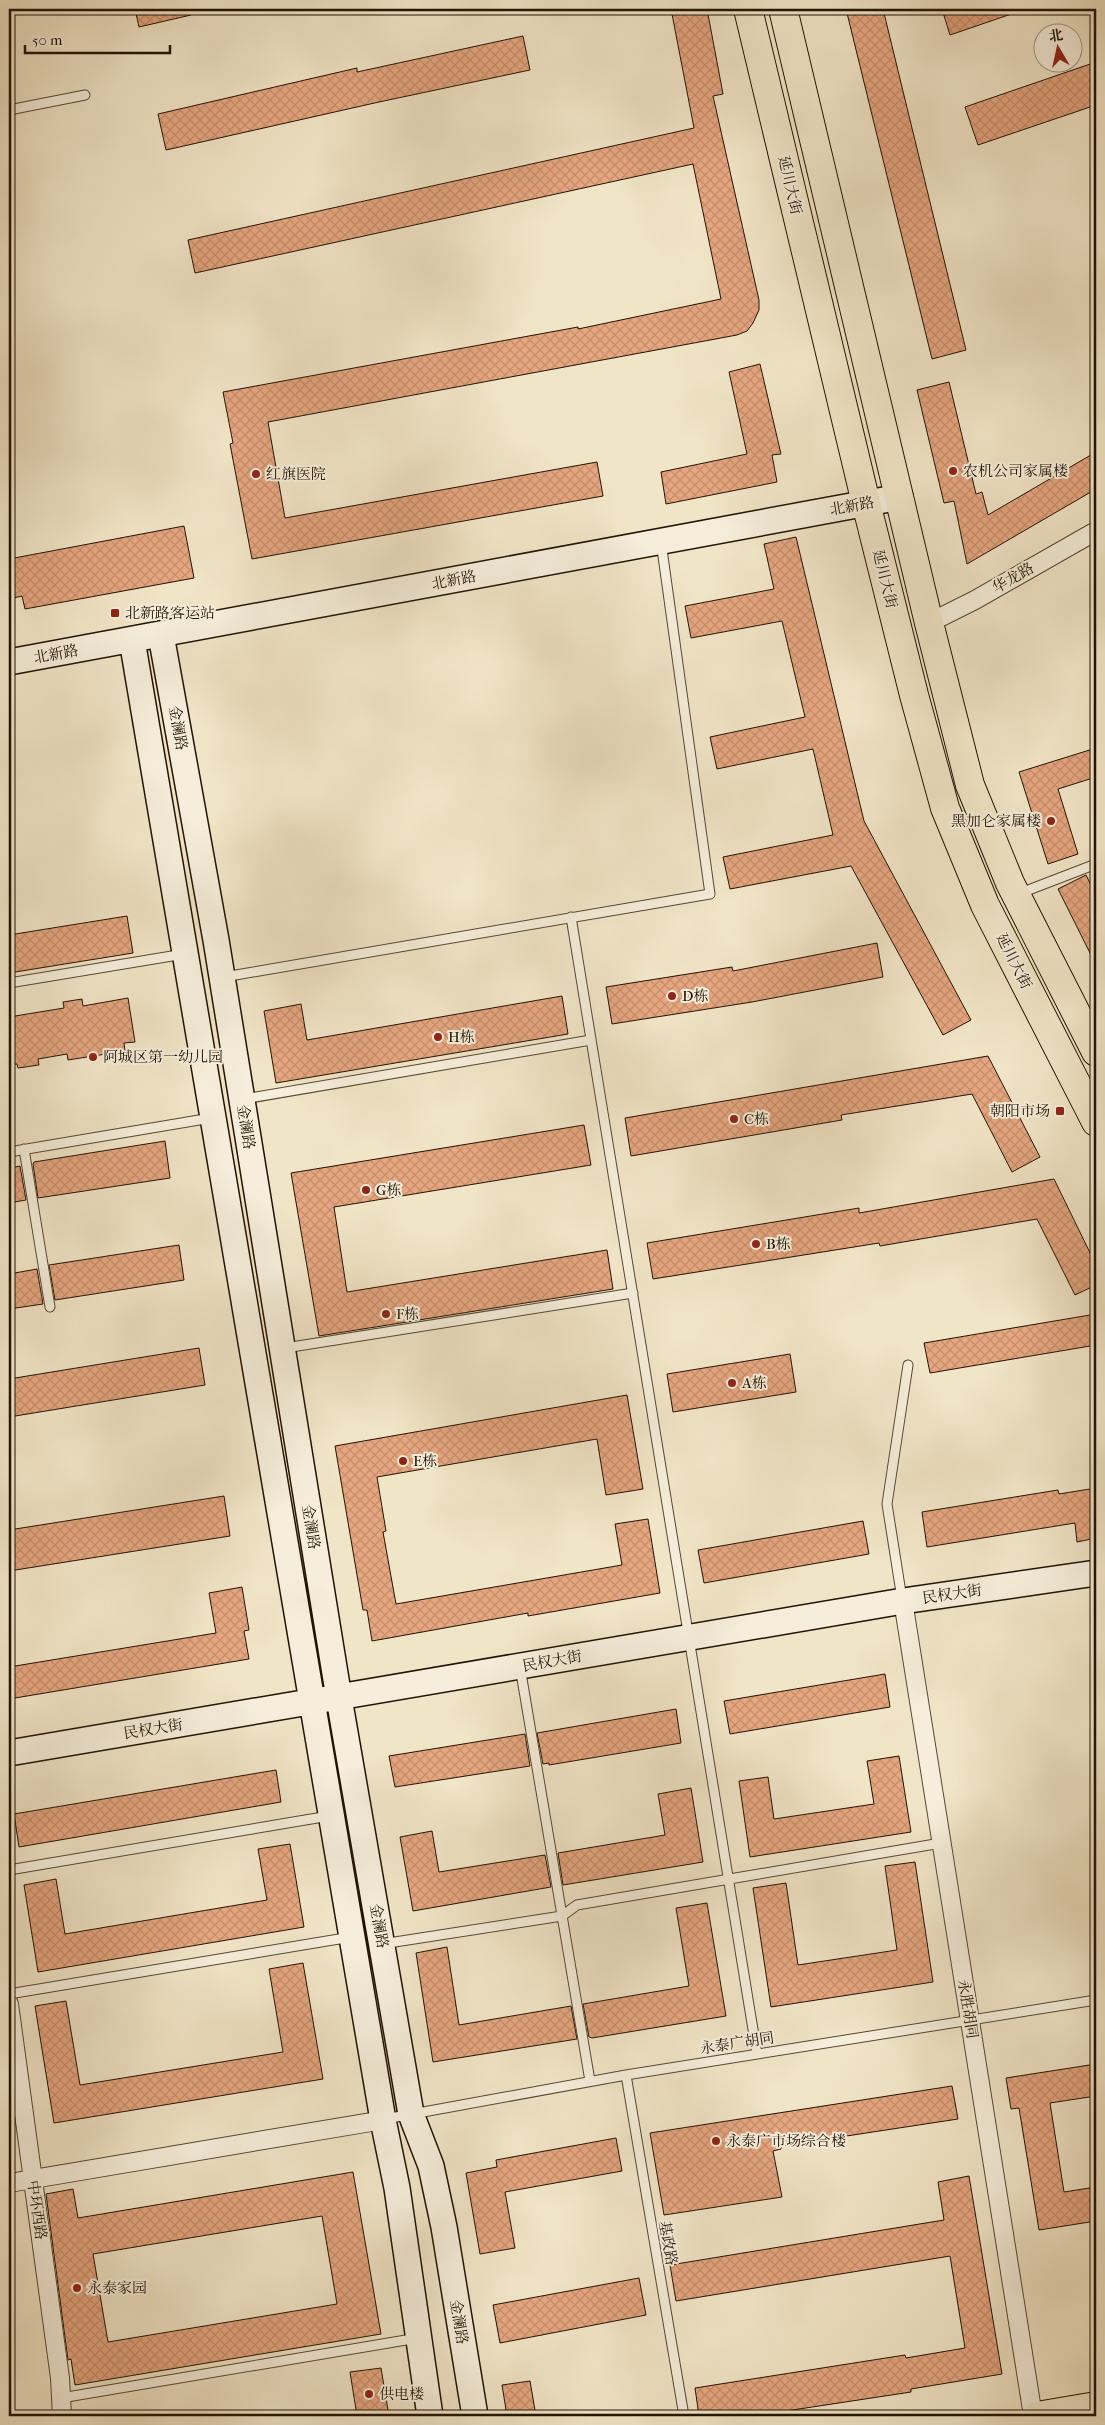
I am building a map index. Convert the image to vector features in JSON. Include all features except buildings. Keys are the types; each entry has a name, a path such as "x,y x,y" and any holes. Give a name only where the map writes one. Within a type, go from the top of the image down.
{"main road":[{"name":"延川大街","path":"748,9 866,503 914,695 946,808 985,905 1096,1122"},
{"path":"783,9 929,622 970,785 1016,895 1096,1052"},
{"path":"1037,2416 1096,2406"}],"street":[{"name":"北新路","path":"9,662 900,497"},
{"name":"华龙路","path":"929,622 975,600 1096,531"},
{"name":"金澜路","path":"161,634 222,977 339,1698 411,2114 431,2166 475,2416"},
{"name":"金澜路","path":"132,640 383,2120 397,2188 430,2416"},
{"name":"民权大街","path":"9,1753 903,1602 1096,1573"},
{"name":"永胜胡同","path":"903,1602 1033,2416"},
{"name":"中环西路","path":"9,2004 62,2416"},
{"path":"9,2182 383,2120"}],"lane":[{"path":"9,110 85,95"},
{"path":"222,977 710,894 661,542"},
{"path":"1016,895 1096,864"},
{"path":"571,917 757,2054"},
{"path":"9,983 185,954"},
{"path":"242,1099 591,1040"},
{"path":"9,1152 213,1118"},
{"path":"24,1149 50,1307"},
{"path":"282,1349 633,1293"},
{"path":"903,1602 887,1504 908,1365"},
{"path":"520,1667 590,2081"},
{"path":"9,1870 331,1815"},
{"path":"382,1944 562,1916 577,1905 941,1843"},
{"path":"9,1994 352,1937"},
{"name":"永泰广胡同","path":"383,2120 590,2081 1096,2000"},
{"name":"基政路","path":"626,2075 684,2416"},
{"path":"61,2398 418,2338"}],"place":[{"name":"农机公司家属楼","path":"953,471"},
{"name":"红旗医院","path":"256,474"},
{"name":"北新路客运站","path":"115,613"},
{"name":"黑加仑家属楼","path":"1051,821"},
{"name":"D栋","path":"672,996"},
{"name":"H栋","path":"438,1037"},
{"name":"阿城区第一幼儿园","path":"93,1057"},
{"name":"朝阳市场","path":"1060,1111"},
{"name":"C栋","path":"734,1119"},
{"name":"G栋","path":"366,1190"},
{"name":"B栋","path":"756,1244"},
{"name":"F栋","path":"386,1314"},
{"name":"A栋","path":"732,1383"},
{"name":"E栋","path":"403,1461"},
{"name":"永泰广市场综合楼","path":"716,2141"},
{"name":"永泰家园","path":"77,2288"},
{"name":"供电楼","path":"369,2394"}]}
